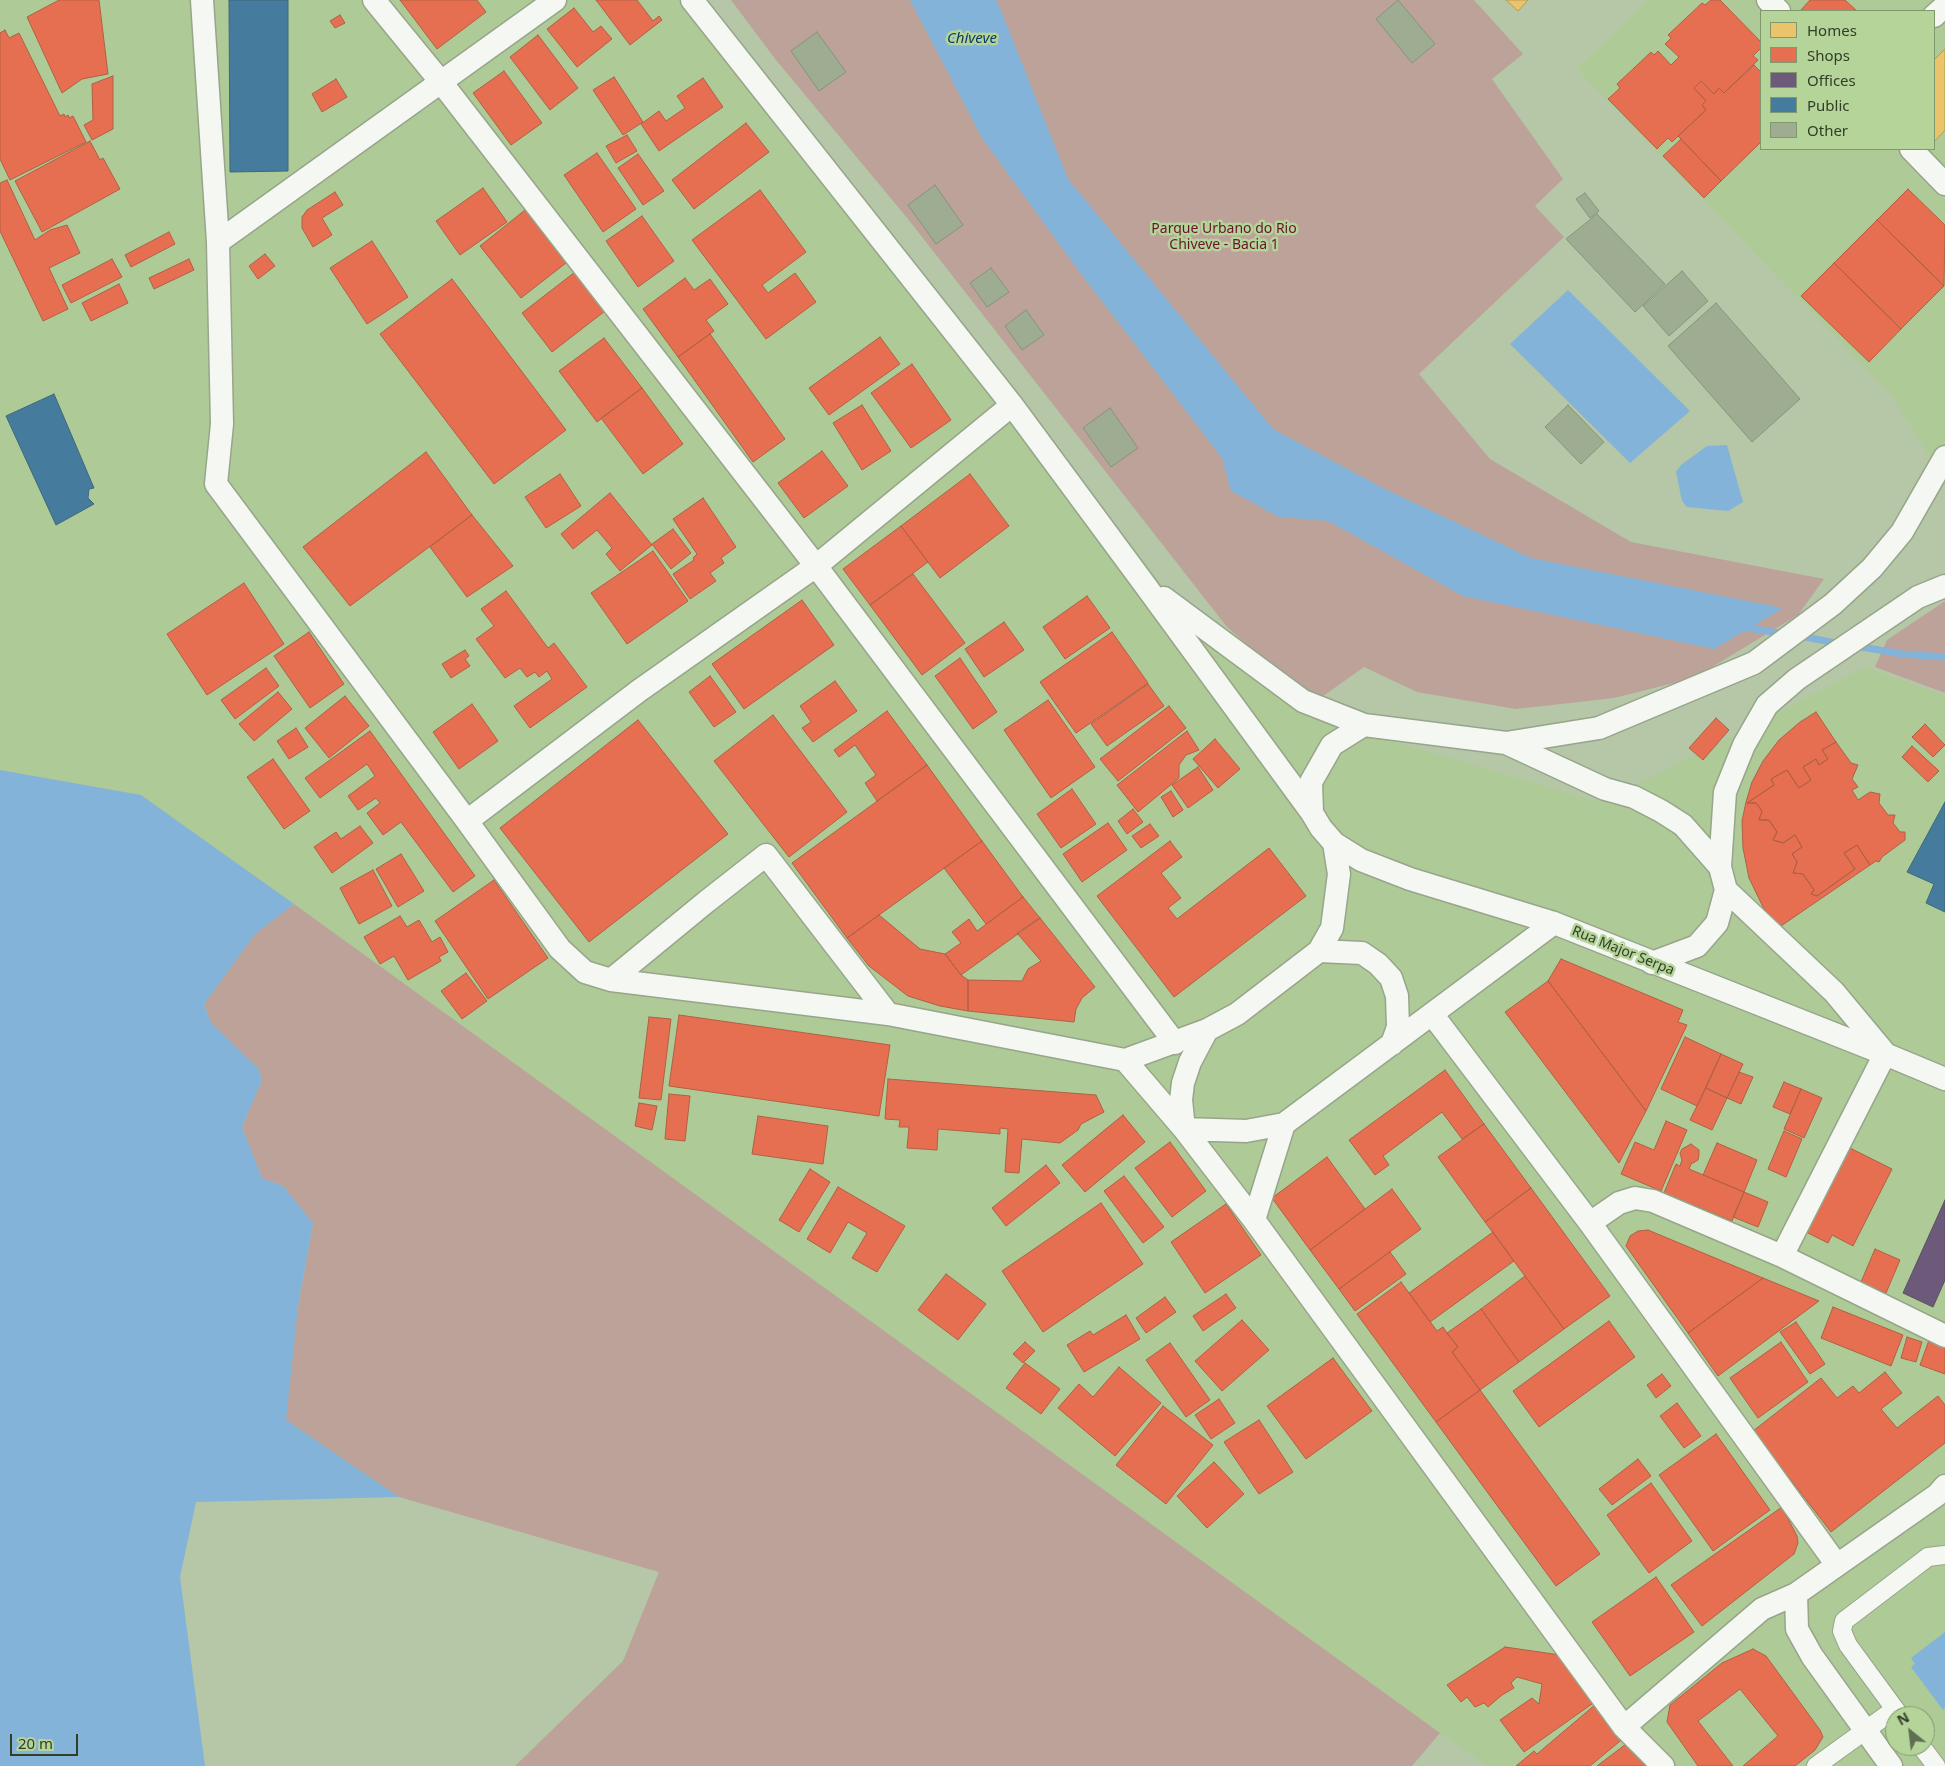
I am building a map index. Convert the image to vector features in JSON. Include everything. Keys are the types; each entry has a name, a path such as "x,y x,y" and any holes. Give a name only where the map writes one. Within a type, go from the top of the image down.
{"street":[{"path":"202,0 218,242 222,424 216,484 560,949 585,972 611,980 888,1014 1125,1060 1176,1043 1207,1030 1237,1014 1319,951 1332,928 1339,874 1334,843"},
{"path":"374,0 441,82 816,566 1176,1043"},
{"path":"218,242 555,0"},
{"name":"Rua Major Serpa","path":"692,0 1012,405 1312,813 1321,828 1334,843 1361,860 1410,879 1554,923 1886,1054 1945,1080"},
{"path":"1768,0 1778,10"},
{"path":"1935,15 1945,6"},
{"path":"1912,150 1945,184"},
{"path":"467,821 640,690 816,566 1012,405"},
{"path":"1145,585 1303,701 1364,724 1506,743 1598,728 1754,664 1833,604 1872,568 1902,532 1944,465"},
{"path":"1652,963 1697,946 1717,923 1726,890 1720,867 1725,792 1744,744 1767,705 1797,679 1918,597 1945,586"},
{"path":"1312,813 1311,782 1332,745 1364,724"},
{"path":"1506,743 1605,789 1634,797 1661,811 1683,825 1720,867"},
{"path":"611,980 766,855 888,1014"},
{"path":"1726,890 1834,992 1886,1054 1782,1256"},
{"path":"1184,1129 1246,1132 1284,1124 1554,923"},
{"path":"1319,951 1362,953 1378,964 1391,978 1397,996 1398,1027 1392,1044"},
{"path":"1432,1014 1590,1223 1837,1565"},
{"path":"1184,1129 1181,1100 1183,1083 1190,1062 1207,1030"},
{"path":"1125,1060 1184,1129 1254,1220 1624,1727 1663,1766"},
{"path":"1254,1220 1284,1124"},
{"path":"1590,1223 1619,1203 1636,1198 1654,1201 1782,1256 1945,1336"},
{"path":"1624,1727 1762,1609 1796,1594 1942,1493"},
{"path":"1892,1706 1848,1645 1842,1631 1844,1621 1928,1557 1945,1555"},
{"path":"1796,1594 1797,1629 1812,1656 1890,1766"},
{"path":"1816,1766 1865,1730 1885,1719"}],"shaded area":[{"path":"0,0 704,0 1206,640 1374,736 1602,803 1866,667 1945,696 1945,1766 1488,1766 141,795 0,770"},
{"path":"1648,0 1945,0 1945,482 1891,394 1577,69"}],"green space":[{"name":"Parque Urbano do Rio Chiveve - Bacia 1","path":"731,0 1474,0 1523,54 1492,79 1563,179 1535,206 1564,237 1419,374 1490,459 1631,542 1824,579 1798,615 1694,678 1614,698 1516,709 1417,692 1364,667 1319,699 1293,684 1227,627 908,219 776,60"},
{"path":"1945,601 1945,693 1875,667 1887,640"},
{"path":"294,904 1440,1733 1412,1766 515,1766 623,1661 659,1572 399,1497 285,1420 298,1306 313,1223 283,1186 262,1178 242,1127 262,1080 258,1068 211,1023 204,1004 255,934"}],"water":[{"name":"Chiveve","path":"910,0 996,0 1068,179 1273,429 1383,488 1531,558 1783,608 1714,649 1463,596 1328,521 1279,517 1231,491 1222,458 1078,270 982,138"},
{"path":"1568,290 1690,411 1630,463 1510,344"},
{"path":"1727,445 1743,502 1728,511 1687,507 1682,501 1676,472 1681,465 1707,446"},
{"path":"0,770 141,795 294,904 255,934 204,1004 211,1023 258,1068 262,1080 242,1127 262,1178 283,1186 313,1223 298,1306 286,1420 399,1497 196,1502 180,1577 205,1766 0,1766"},
{"path":"1945,1632 1945,1708 1943,1710 1911,1667 1915,1664 1911,1658"}],"building: Homes":[{"path":"1506,0 1528,0 1518,11"},
{"path":"1945,49 1945,130 1935,141 1935,59"}],"building: Shops":[{"path":"59,0 99,0 108,74 82,79 62,93 27,17"},
{"path":"400,0 477,0 486,12 437,49"},
{"path":"596,0 637,0 653,21 659,16 662,20 630,45"},
{"path":"1711,0 1720,0 1760,41 1760,49 1753,56 1758,60 1724,93 1719,88 1714,94 1701,81 1694,88 1706,101 1702,105 1706,110 1672,142 1668,138 1657,149 1608,99 1620,88 1617,84 1651,52 1654,55 1658,51 1671,65 1679,57 1665,44 1671,38 1668,35 1702,3 1705,5"},
{"path":"1810,0 1845,0 1856,10 1801,10"},
{"path":"574,8 593,32 601,26 612,39 577,67 547,29"},
{"path":"340,15 345,23 335,28 330,21"},
{"path":"5,30 9,38 19,33 60,116 64,114 65,117 68,115 69,118 73,116 86,142 10,180 0,159 0,33"},
{"path":"538,35 578,88 550,110 510,57"},
{"path":"1754,65 1760,71 1760,143 1721,181 1678,136 1706,110 1702,105 1706,101 1694,88 1701,81 1714,94 1719,88 1724,93"},
{"path":"504,71 542,123 511,145 473,93"},
{"path":"113,76 113,129 92,140 84,125 93,120 92,84"},
{"path":"614,77 643,122 623,135 593,90"},
{"path":"703,78 723,107 659,151 641,124 659,111 666,121 685,108 677,96"},
{"path":"336,79 347,97 322,112 312,94"},
{"path":"746,123 769,152 694,209 672,180"},
{"path":"627,135 637,151 616,163 606,146"},
{"path":"1681,139 1721,181 1704,198 1663,156"},
{"path":"90,141 100,160 103,158 120,189 42,232 15,181"},
{"path":"597,153 636,209 603,232 564,175"},
{"path":"638,154 664,191 643,205 618,168"},
{"path":"7,180 35,240 50,230 67,225 80,253 49,268 68,309 43,321 0,231 0,183"},
{"path":"483,188 507,222 460,255 436,221"},
{"path":"1908,189 1945,225 1944,286 1877,220"},
{"path":"760,190 806,252 762,285 768,293 795,273 816,302 766,339 692,240"},
{"path":"335,192 343,205 322,218 332,235 313,247 302,228 302,217 307,210"},
{"path":"525,210 566,263 521,298 480,246"},
{"path":"642,216 674,261 638,287 606,241"},
{"path":"1877,220 1944,286 1901,329 1834,263"},
{"path":"169,232 175,244 131,267 125,255"},
{"path":"372,241 408,297 367,324 330,268"},
{"path":"265,254 275,266 258,279 249,266"},
{"path":"112,259 122,277 71,303 62,285"},
{"path":"189,259 194,270 154,289 149,278"},
{"path":"1834,263 1901,329 1869,362 1801,296"},
{"path":"575,272 605,311 552,352 522,313"},
{"path":"685,278 694,290 710,279 728,304 706,320 714,331 678,357 643,309"},
{"path":"452,279 566,430 494,484 380,334"},
{"path":"119,284 128,303 91,321 82,303"},
{"path":"710,334 785,439 753,462 678,357"},
{"path":"880,337 900,364 829,415 809,388"},
{"path":"604,338 642,388 597,422 559,371"},
{"path":"912,364 951,420 911,448 871,393"},
{"path":"642,388 683,444 643,474 601,418"},
{"path":"862,405 891,451 862,470 833,423"},
{"path":"822,451 848,486 804,518 778,483"},
{"path":"426,452 472,515 350,606 303,547"},
{"path":"560,474 581,506 546,528 525,497"},
{"path":"970,474 1009,526 940,578 901,526"},
{"path":"610,493 652,545 620,571 606,554 612,548 597,530 573,549 561,534"},
{"path":"703,498 736,547 721,558 724,563 710,573 716,581 690,599 673,574 694,560 693,558 697,554 673,519"},
{"path":"472,515 513,566 467,597 430,547"},
{"path":"901,526 928,562 870,605 843,569"},
{"path":"673,529 691,553 671,569 652,544"},
{"path":"653,551 688,601 627,644 591,593"},
{"path":"913,574 965,643 922,675 870,605"},
{"path":"244,583 284,644 207,695 167,634"},
{"path":"506,591 548,648 554,643 587,687 530,728 514,706 552,679 547,671 539,677 535,672 527,677 520,668 505,678 476,639 494,626 481,609"},
{"path":"1087,596 1110,628 1065,659 1043,627"},
{"path":"802,600 834,645 744,709 712,664"},
{"path":"1004,622 1024,650 984,677 965,649"},
{"path":"309,632 344,684 310,708 274,656"},
{"path":"1112,632 1148,683 1076,733 1040,682"},
{"path":"465,650 469,656 465,659 470,666 451,678 442,664"},
{"path":"960,658 997,712 973,729 935,676"},
{"path":"266,668 279,686 235,719 221,700"},
{"path":"710,676 736,712 714,727 689,692"},
{"path":"835,681 857,711 813,742 802,728 811,722 800,706"},
{"path":"1148,684 1164,706 1107,746 1091,724"},
{"path":"278,692 292,709 254,741 239,724"},
{"path":"345,696 369,726 329,758 305,728"},
{"path":"1048,700 1095,767 1051,798 1004,730"},
{"path":"472,704 498,741 459,769 433,732"},
{"path":"1169,706 1186,728 1118,781 1100,759"},
{"path":"887,711 927,765 877,801 865,783 876,775 855,745 839,757 834,750"},
{"path":"1816,712 1836,742 1822,750 1828,759 1819,765 1816,759 1803,767 1811,780 1799,788 1787,770 1771,779 1774,785 1747,803 1756,803 1762,811 1759,820 1769,820 1777,832 1773,840 1783,843 1795,835 1802,847 1792,854 1797,862 1793,873 1803,874 1814,890 1811,894 1817,896 1855,869 1844,853 1857,845 1870,865 1778,928 1763,907 1749,878 1743,848 1742,821 1752,782 1763,761 1779,740 1800,722"},
{"path":"773,715 847,812 789,857 714,761"},
{"path":"1716,718 1729,730 1703,760 1689,748"},
{"path":"638,720 728,834 589,942 500,828"},
{"path":"1925,724 1945,745 1933,757 1912,737"},
{"path":"296,728 308,747 289,759 277,741"},
{"path":"370,731 475,876 453,892 401,822 383,835 367,813 380,803 376,798 358,810 348,796 375,776 367,764 320,798 305,778"},
{"path":"1187,731 1199,750 1186,755 1179,765 1179,778 1138,812 1117,785"},
{"path":"1215,739 1240,769 1218,788 1193,759"},
{"path":"1836,742 1851,763 1858,765 1852,779 1858,787 1852,790 1858,800 1870,792 1880,794 1879,803 1888,815 1895,815 1893,823 1900,832 1905,832 1905,840 1882,857 1879,862 1876,861 1870,865 1857,845 1844,853 1855,869 1817,896 1811,894 1814,890 1803,874 1793,873 1797,862 1792,854 1802,847 1795,835 1783,843 1773,840 1777,832 1769,820 1759,820 1762,811 1756,803 1747,803 1774,785 1771,779 1787,770 1799,788 1811,780 1803,767 1816,759 1819,765 1828,759 1822,750"},
{"path":"1912,746 1939,771 1928,782 1902,757"},
{"path":"273,759 310,811 284,829 247,777"},
{"path":"927,765 982,841 847,938 792,863"},
{"path":"1198,767 1213,790 1188,808 1172,785"},
{"path":"1072,789 1096,824 1061,848 1037,814"},
{"path":"1171,791 1183,810 1173,817 1161,797"},
{"path":"1133,809 1143,822 1127,834 1118,821"},
{"path":"1108,823 1127,850 1082,882 1063,854"},
{"path":"1150,824 1159,836 1141,848 1132,836"},
{"path":"360,826 373,843 332,873 314,847 336,832 341,839"},
{"path":"982,841 1023,897 986,924 944,868"},
{"path":"1170,841 1182,857 1161,873 1181,898 1168,908 1177,919 1269,848 1306,896 1174,997 1097,896"},
{"path":"401,854 424,891 398,907 376,869"},
{"path":"373,870 392,906 359,924 340,888"},
{"path":"494,880 548,958 488,999 435,921"},
{"path":"1023,897 1040,918 961,975 945,954 961,943 952,932 969,919 977,931"},
{"path":"879,915 920,949 945,954 961,975 968,980 968,1011 940,1006 908,996 869,966 847,938"},
{"path":"400,916 407,927 419,920 432,942 440,937 448,952 439,957 441,961 408,980 394,956 380,964 364,937"},
{"path":"1040,918 1095,987 1082,998 1076,1009 1074,1022 968,1011 968,980 1022,981 1028,969 1041,961 1017,933"},
{"path":"1561,959 1683,1010 1678,1022 1687,1025 1646,1111 1548,981"},
{"path":"466,973 487,1001 462,1019 441,991"},
{"path":"1548,981 1646,1111 1619,1163 1505,1012"},
{"path":"679,1015 890,1045 879,1116 669,1086"},
{"path":"649,1017 671,1019 661,1100 639,1098"},
{"path":"1685,1037 1721,1054 1697,1106 1661,1089"},
{"path":"1721,1054 1743,1064 1727,1098 1706,1088"},
{"path":"1445,1070 1484,1124 1462,1139 1442,1112 1383,1156 1389,1165 1375,1175 1349,1140"},
{"path":"1739,1072 1753,1077 1741,1104 1727,1098"},
{"path":"888,1079 1096,1095 1104,1112 1081,1124 1078,1130 1060,1143 1022,1139 1019,1173 1005,1172 1008,1129 1000,1128 1000,1134 938,1129 937,1150 907,1148 909,1127 899,1127 900,1120 885,1119"},
{"path":"1784,1082 1801,1089 1790,1114 1773,1107"},
{"path":"1706,1088 1727,1098 1712,1130 1690,1120"},
{"path":"1801,1089 1822,1098 1804,1138 1784,1129"},
{"path":"669,1094 690,1096 685,1141 665,1139"},
{"path":"639,1103 657,1106 652,1130 635,1126"},
{"path":"1123,1115 1145,1142 1085,1192 1062,1165"},
{"path":"758,1116 828,1126 823,1164 752,1154"},
{"path":"1666,1121 1687,1130 1661,1191 1621,1174 1635,1142 1654,1150"},
{"path":"1484,1124 1531,1188 1485,1222 1438,1157"},
{"path":"1784,1131 1802,1139 1786,1177 1768,1169"},
{"path":"1170,1142 1206,1191 1172,1217 1135,1168"},
{"path":"1717,1143 1757,1160 1744,1192 1703,1175"},
{"path":"1691,1144 1699,1150 1699,1155 1698,1160 1691,1164 1689,1169 1744,1192 1732,1221 1664,1193 1676,1164 1680,1166 1682,1160 1680,1153 1682,1149"},
{"path":"1844,1145 1892,1169 1853,1246 1832,1235 1828,1243 1802,1230"},
{"path":"1327,1157 1365,1209 1310,1250 1272,1198"},
{"path":"1046,1165 1060,1183 1006,1226 992,1208"},
{"path":"810,1169 830,1182 799,1232 779,1220"},
{"path":"1124,1176 1164,1227 1143,1243 1104,1191"},
{"path":"838,1187 905,1226 877,1272 852,1258 867,1233 848,1222 830,1253 807,1239"},
{"path":"1531,1188 1610,1296 1564,1329 1485,1222"},
{"path":"1392,1189 1421,1229 1339,1289 1310,1250"},
{"path":"1744,1192 1768,1202 1758,1227 1733,1217"},
{"path":"1101,1203 1143,1264 1043,1332 1002,1271"},
{"path":"1226,1204 1261,1255 1205,1293 1171,1242"},
{"path":"1648,1230 1763,1278 1688,1333 1626,1246 1630,1236 1638,1231"},
{"path":"1493,1232 1514,1261 1430,1322 1409,1293"},
{"path":"1875,1249 1900,1260 1886,1293 1861,1282"},
{"path":"1390,1252 1406,1274 1355,1311 1339,1289"},
{"path":"946,1274 986,1304 958,1340 918,1310"},
{"path":"1525,1276 1564,1329 1519,1362 1481,1309"},
{"path":"1763,1278 1819,1301 1718,1376 1688,1333"},
{"path":"1401,1282 1437,1331 1443,1327 1458,1347 1452,1352 1480,1390 1436,1422 1357,1314"},
{"path":"1226,1294 1236,1308 1203,1331 1193,1316"},
{"path":"1165,1297 1176,1312 1146,1333 1136,1318"},
{"path":"1833,1307 1903,1335 1891,1366 1821,1338"},
{"path":"1481,1309 1519,1362 1480,1390 1452,1352 1458,1347 1447,1333"},
{"path":"1126,1315 1140,1339 1084,1372 1067,1345 1090,1331 1093,1335"},
{"path":"1242,1320 1269,1350 1222,1391 1195,1361"},
{"path":"1609,1321 1635,1357 1539,1427 1513,1391"},
{"path":"1796,1322 1825,1364 1810,1374 1780,1332"},
{"path":"1907,1337 1922,1342 1916,1362 1901,1358"},
{"path":"1929,1340 1945,1346 1945,1374 1920,1365"},
{"path":"1025,1342 1035,1351 1023,1363 1013,1354"},
{"path":"1781,1342 1808,1382 1758,1418 1730,1378"},
{"path":"1170,1343 1210,1400 1186,1417 1146,1360"},
{"path":"1333,1358 1372,1411 1306,1459 1267,1406"},
{"path":"1025,1363 1060,1389 1041,1414 1006,1388"},
{"path":"1119,1367 1161,1403 1115,1456 1058,1408 1079,1384 1093,1397"},
{"path":"1885,1372 1902,1393 1881,1409 1897,1428 1938,1396 1945,1405 1945,1443 1831,1532 1753,1431 1821,1378 1837,1398 1853,1386 1859,1393"},
{"path":"1662,1374 1671,1386 1656,1398 1647,1385"},
{"path":"1480,1390 1600,1554 1556,1586 1436,1422"},
{"path":"1219,1399 1235,1423 1211,1439 1195,1415"},
{"path":"1677,1403 1701,1436 1684,1448 1660,1416"},
{"path":"1163,1406 1213,1445 1166,1504 1116,1465"},
{"path":"1259,1420 1293,1472 1259,1494 1224,1442"},
{"path":"1716,1434 1770,1510 1713,1551 1659,1475"},
{"path":"1638,1459 1651,1476 1612,1505 1599,1489"},
{"path":"1214,1462 1244,1494 1207,1528 1177,1496"},
{"path":"1651,1483 1692,1541 1649,1573 1607,1515"},
{"path":"1782,1507 1797,1536 1798,1543 1794,1554 1702,1626 1671,1585"},
{"path":"1656,1577 1694,1632 1630,1676 1592,1622"},
{"path":"1505,1647 1567,1656 1599,1699 1524,1752 1500,1720 1532,1698 1539,1704 1542,1684 1517,1677 1511,1683 1514,1688 1488,1707 1484,1703 1475,1707 1467,1697 1461,1702 1447,1685"},
{"path":"1753,1649 1766,1656 1820,1730 1823,1737 1815,1750 1795,1766 1743,1766 1778,1736 1740,1689 1698,1721 1733,1766 1698,1766 1667,1722 1670,1705 1722,1663"},
{"path":"1596,1704 1625,1737 1590,1766 1516,1766 1534,1751 1537,1754"},
{"path":"1634,1738 1656,1766 1597,1766"}],"building: Offices":[{"path":"1945,1200 1945,1280 1933,1307 1903,1293"}],"building: Public":[{"path":"229,0 288,0 288,171 230,172"},
{"path":"54,394 94,488 89,489 88,498 94,504 56,525 6,416"},
{"path":"1945,802 1945,912 1926,903 1934,884 1907,872"}],"building: Other":[{"path":"1398,0 1435,44 1412,63 1376,19"},
{"path":"817,32 846,72 819,91 791,51"},
{"path":"935,185 963,225 936,244 908,205"},
{"path":"1585,193 1599,211 1590,218 1576,199"},
{"path":"1597,214 1665,284 1635,312 1566,239"},
{"path":"991,268 1009,292 987,307 970,283"},
{"path":"1682,271 1708,301 1669,336 1643,306"},
{"path":"1716,303 1800,399 1752,442 1668,346"},
{"path":"1026,310 1044,335 1022,350 1005,326"},
{"path":"1568,405 1604,442 1581,464 1545,427"},
{"path":"1110,408 1138,448 1111,467 1083,428"}],"waterway":[{"path":"1743,627 1784,634"},
{"path":"1800,636 1841,644"},
{"path":"1856,646 1902,654 1945,657"}]}
